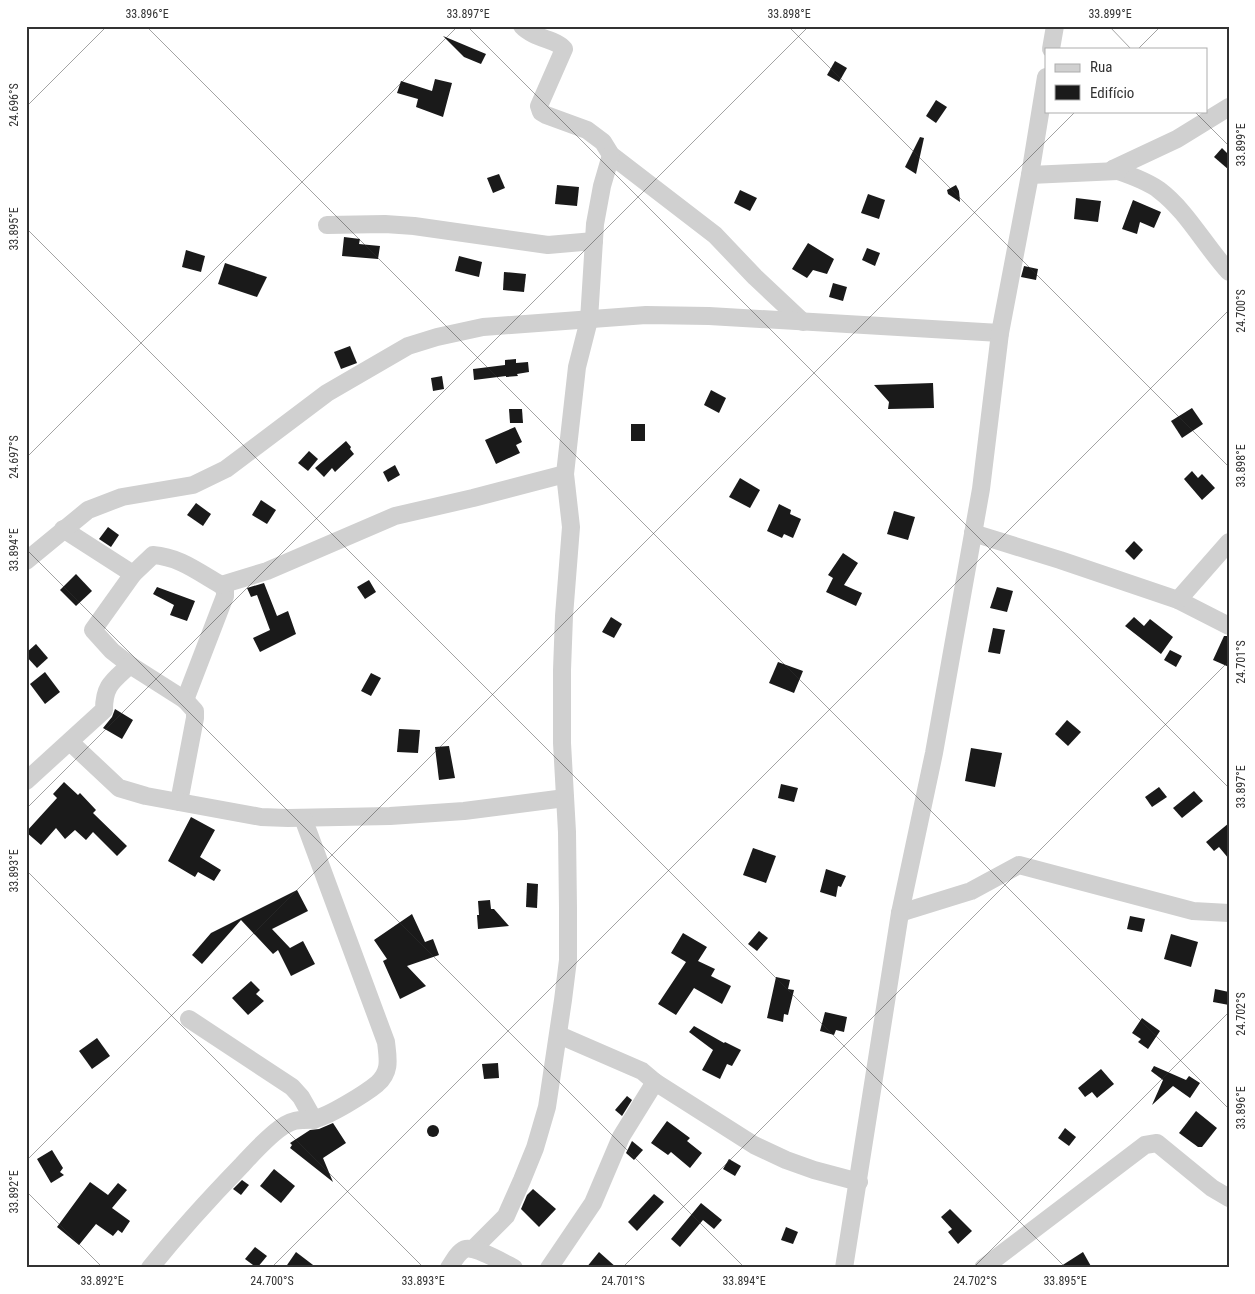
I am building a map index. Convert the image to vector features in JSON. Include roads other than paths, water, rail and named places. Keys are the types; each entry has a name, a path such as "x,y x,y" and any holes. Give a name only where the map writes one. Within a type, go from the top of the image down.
{"street":[{"path":"522,26 532,35 560,44 564,49 539,106 541,112 587,130 603,142 611,155 716,235 755,277 803,322"},
{"path":"1051,48 1054,26"},
{"path":"844,1268 900,913 934,752 981,489 1000,333 1030,175 1045,83"},
{"path":"1113,169 1177,139 1229,107"},
{"path":"473,1249 506,1216 535,1148 547,1107 559,1034 568,960 567,832 562,743 562,670 571,527 565,474 577,367 590,320 595,224 602,186 611,155"},
{"path":"1030,175 1118,171 1113,169"},
{"path":"1113,169 1157,188 1174,202 1215,257 1229,272"},
{"path":"327,225 385,224 414,226 548,245 594,241"},
{"path":"26,561 88,510 122,497 194,485 226,470 327,393 408,346 437,337 483,327 646,315 709,316 1000,333"},
{"path":"221,585 267,571 395,516 565,474"},
{"path":"63,529 133,574"},
{"path":"973,533 1178,600 1229,626"},
{"path":"1178,600 1229,542"},
{"path":"179,802 195,711 185,700 112,651 92,630 133,574 153,555 177,559 221,585 224,590 225,596 185,700"},
{"path":"26,781 104,710 104,697 108,686 130,664"},
{"path":"70,742 119,788 146,796 262,817 390,816 464,812 565,798"},
{"path":"150,1268 197,1210 256,1150 285,1125 300,1119 314,1120 331,1113 377,1084 385,1075 389,1064 386,1042 303,818"},
{"path":"900,913 971,891 1019,865 1193,911 1229,913"},
{"path":"189,1020 292,1087 302,1097 314,1120"},
{"path":"559,1034 642,1071 655,1082 762,1149 814,1170 858,1182"},
{"path":"549,1268 593,1203 621,1138 655,1082"},
{"path":"983,1268 1145,1145 1157,1143 1212,1188 1229,1198"},
{"path":"449,1268 465,1249 473,1249 514,1268"}]}
